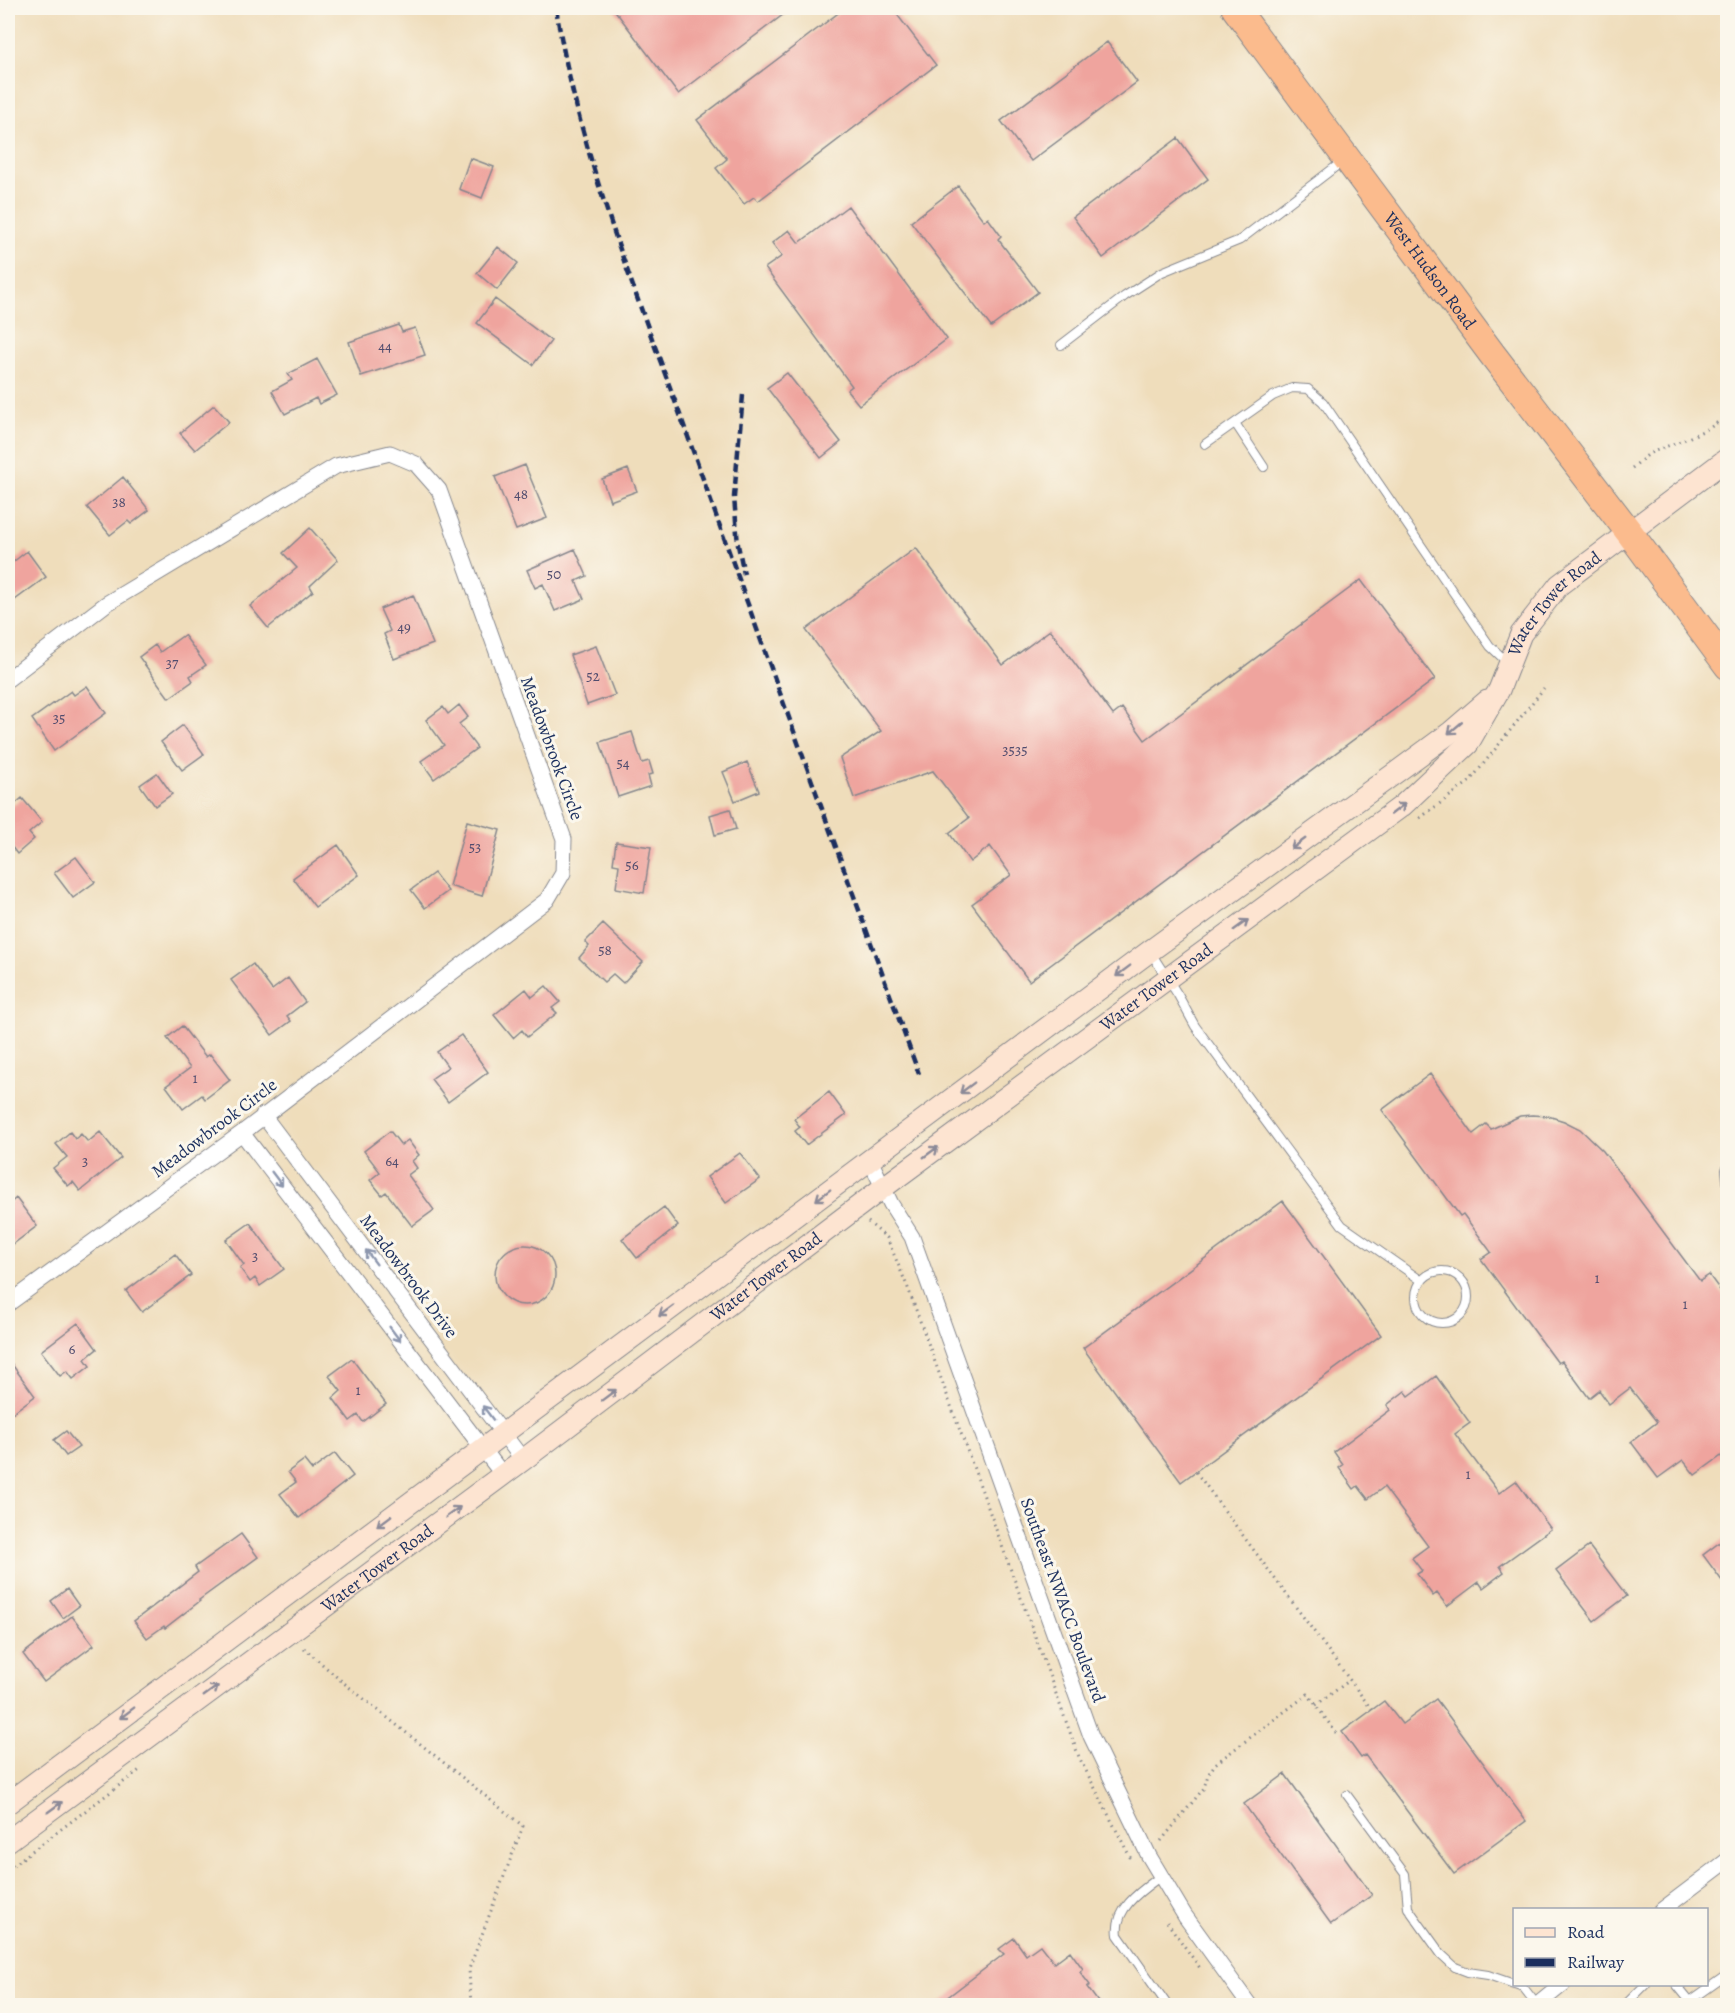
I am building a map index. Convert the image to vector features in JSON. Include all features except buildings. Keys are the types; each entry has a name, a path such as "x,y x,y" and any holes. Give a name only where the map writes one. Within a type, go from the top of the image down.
{"highway":[{"name":"West Hudson Road","path":"1235,8 1728,666"}],"street":[{"name":"Meadowbrook Circle","path":"8,679 106,604 336,466 390,453 416,464 439,490 564,839 563,873 547,900 242,1132 8,1304"},
{"name":"Water Tower Road","path":"8,1841 503,1475 884,1187 1402,806 1468,744 1499,690 1521,634 1559,585 1728,458"},
{"name":"Water Tower Road","path":"8,1803 1150,951 1451,732 1499,690"},
{"name":"Meadowbrook Drive","path":"263,1115 523,1460"},
{"path":"242,1132 503,1475"},
{"name":"Southeast NWACC Boulevard","path":"870,1160 891,1204 912,1237 919,1255 1091,1736 1149,1856 1185,1916 1250,2006"},
{"path":"1665,1908 1728,1860"},
{"path":"1536,2005 1560,1986"}],"lane":[{"path":"1061,345 1125,296 1162,272 1240,240 1347,158"},
{"path":"1205,444 1273,396 1292,388 1308,389 1323,402 1490,646 1510,665"},
{"path":"1235,423 1264,467"},
{"path":"1150,951 1195,1026 1342,1225 1422,1281"},
{"path":"1728,1164 1726,1170 1728,1189"},
{"path":"1445,1272 1454,1274 1460,1279 1468,1294 1468,1303 1459,1317 1452,1322 1435,1322 1421,1313 1416,1297 1422,1281 1429,1275 1445,1272"},
{"path":"1347,1795 1406,1874 1408,1908 1441,1954 1455,1967 1513,1983"},
{"path":"1161,1876 1131,1901 1121,1913 1116,1925 1118,1935 1168,2006"},
{"path":"1678,1986 1691,2003 1728,1974"},
{"path":"1520,1986 1536,2005"},
{"path":"1624,2006 1644,1986"}],"path":[{"path":"1632,468 1650,453 1711,427 1728,415"},
{"path":"1196,1472 1372,1710"},
{"path":"304,1648 339,1679 523,1826 469,1969 471,2006"},
{"path":"1316,1705 1350,1680"},
{"path":"1157,1845 1204,1788 1215,1764 1308,1694 1336,1733"}],"railway":[{"path":"556,8 579,117 611,224 919,1074"},
{"path":"743,395 734,497 738,545 744,574"}]}
